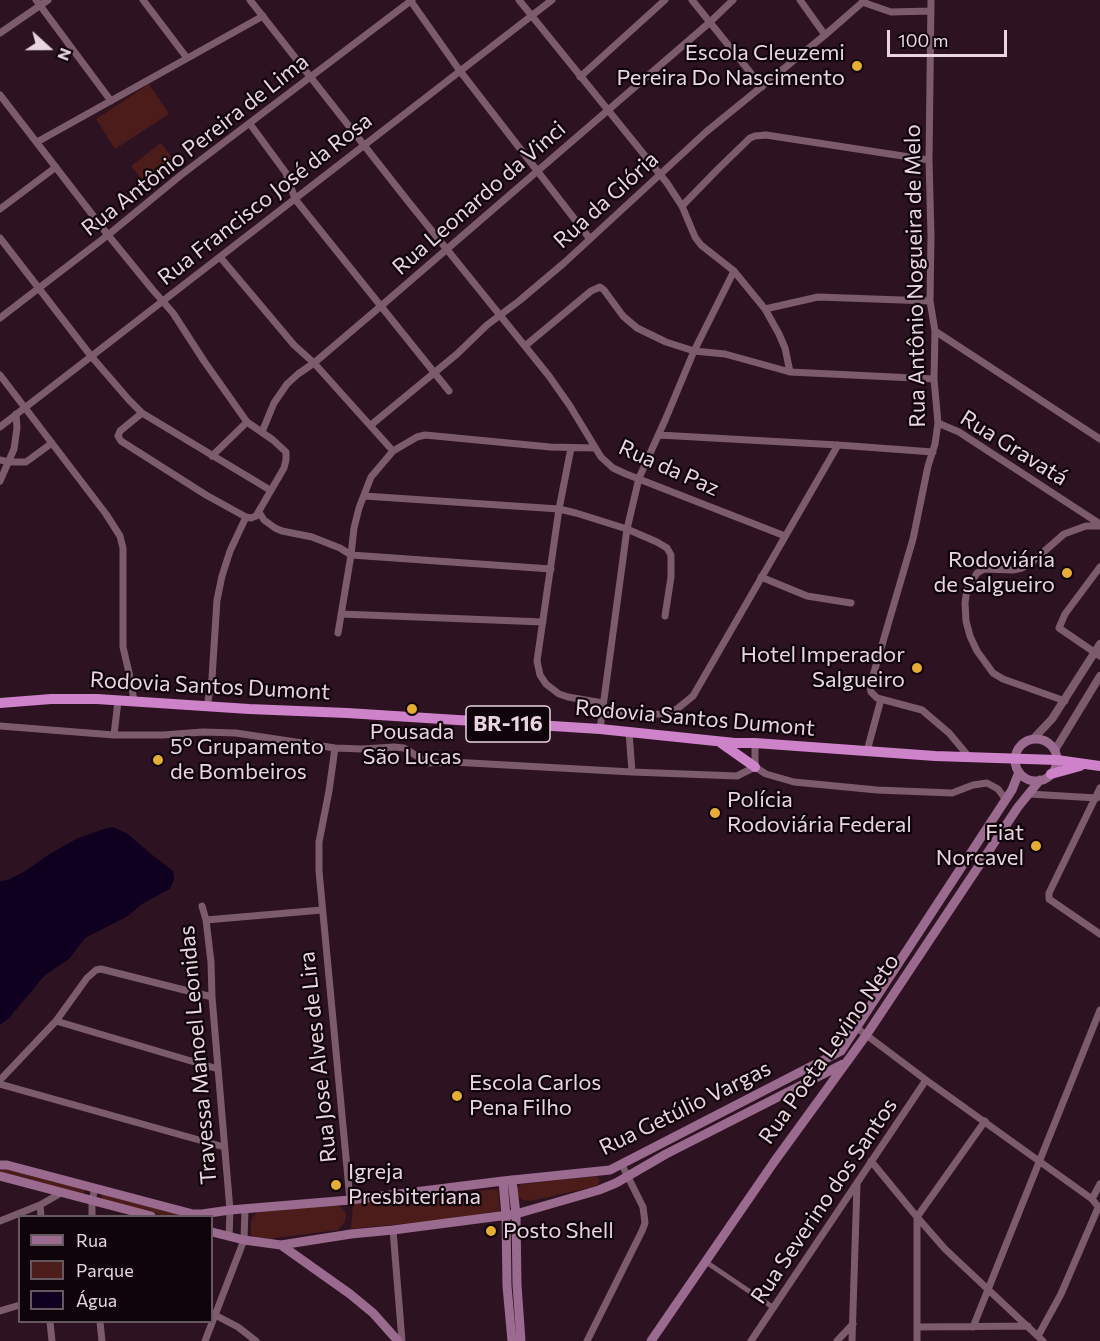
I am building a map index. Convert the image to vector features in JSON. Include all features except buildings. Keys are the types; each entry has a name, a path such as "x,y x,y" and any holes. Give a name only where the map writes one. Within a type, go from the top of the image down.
{"highway":[{"name":"Rodovia Santos Dumont","path":"2,701 60,699 118,701 347,713 600,729 718,741 970,758 1015,758 1056,754 1087,764"},
{"path":"718,741 755,767"},
{"path":"1052,774 1087,764 1100,766"}],"main road":[{"path":"1028,740 1046,741 1056,754 1052,774 1040,780 1028,779 1019,772 1016,766 1015,758 1020,746 1028,740"},
{"name":"Rua Getúlio Vargas","path":"0,1164 197,1214 350,1200 507,1180 610,1170 841,1051 1006,800 1019,772"},
{"name":"Rua Poeta Levino Neto","path":"651,1341 821,1095 867,1034 1018,807 1040,780"},
{"name":"Rua Getúlio Vargas","path":"213,1232 244,1240 281,1245 351,1234 511,1215 616,1183 666,1154 847,1062"},
{"path":"684,1132 689,1143"},
{"path":"663,1144 666,1154"},
{"path":"0,1176 148,1215"},
{"path":"507,1180 511,1215 512,1341"},
{"path":"281,1245 350,1294 400,1341"},
{"path":"512,1286 521,1341"}],"street":[{"path":"0,33 38,3 48,0"},
{"path":"143,0 187,58"},
{"name":"Rua da Paz","path":"250,0 549,375 601,457 613,468 785,536"},
{"path":"411,0 460,70 590,238"},
{"name":"Rua Antônio Pereira de Lima","path":"0,318 108,235 181,175 411,0"},
{"path":"519,0 671,190 682,206 695,237 701,245 734,271 765,309 785,348 790,372"},
{"name":"Rua Francisco José da Rosa","path":"0,427 552,0"},
{"path":"580,76 665,0"},
{"path":"692,0 762,87"},
{"name":"Rua Leonardo da Vinci","path":"262,432 274,403 287,384 381,306 733,0"},
{"path":"800,0 825,35"},
{"name":"Rua Antônio Nogueira de Melo","path":"881,699 873,695 870,686 913,539 938,423 934,379 935,332 930,301 931,0"},
{"path":"864,1 891,12 931,11"},
{"name":"Rua da Glória","path":"371,425 463,348 487,324 557,269 706,132 864,1"},
{"path":"38,3 111,101"},
{"path":"37,142 262,16"},
{"path":"0,95 108,235 173,313 247,422 286,452 284,468 255,518 247,518 176,477 121,441 118,436 120,431 142,413"},
{"path":"249,124 286,173 295,199 449,391"},
{"path":"682,206 726,161 755,136 766,135 929,159"},
{"path":"0,209 56,167"},
{"path":"0,238 91,356 142,413 270,490"},
{"path":"220,257 294,345 314,363 393,451"},
{"path":"600,729 627,528 639,478 694,351 734,271"},
{"path":"525,346 591,291 600,287 622,316 637,328 666,342 694,351 725,354 790,372 934,379"},
{"path":"765,309 818,297 930,301"},
{"path":"935,332 1100,440"},
{"path":"0,375 117,531 123,548 123,647 134,702"},
{"path":"0,481 9,462 16,438 16,414"},
{"path":"212,456 247,422"},
{"name":"Rua Gravatá","path":"938,423 959,432 1100,525"},
{"path":"338,633 354,528 371,477 393,451 425,435 514,444 595,448"},
{"path":"659,435 933,452"},
{"path":"0,460 9,462 29,460 52,443"},
{"path":"602,715 662,714 684,705 699,688 838,445"},
{"path":"571,448 559,509 537,661 540,675 546,684 559,694 603,703"},
{"path":"364,496 559,509 627,528 667,548 671,555 671,576 665,616"},
{"path":"259,512 267,523 275,528 312,537 351,555 551,569"},
{"path":"207,707 212,678 217,600 222,576 230,551 247,518"},
{"path":"1065,701 1003,679 993,673 980,657 970,636 966,621 967,589 977,573 984,569 1022,568 1064,534 1086,526 1100,525"},
{"path":"1034,739 1065,701 1098,650 1059,628 1065,614 1100,567"},
{"path":"761,577 807,597 851,603"},
{"path":"341,614 543,622"},
{"path":"1056,754 1100,676"},
{"path":"867,751 881,699 922,710 949,733 970,758"},
{"path":"114,735 118,701"},
{"path":"0,726 114,735 236,733 335,748 400,747 428,764 452,762 737,776 755,767"},
{"path":"629,732 632,772"},
{"path":"755,743 755,767"},
{"name":"Rua Jose Alves de Lira","path":"335,748 319,842 319,871 350,1200"},
{"path":"755,767 766,774 794,782 877,790 952,793 973,785 987,783 998,789 1006,800"},
{"path":"1100,788 1098,798 1049,893 1049,898 1100,934"},
{"path":"1029,794 1098,798"},
{"name":"Travessa Manoel Leonidas","path":"201,906 206,920 211,962 230,1210 229,1237"},
{"path":"206,920 322,910"},
{"path":"212,997 101,969 96,970 87,978 56,1021 0,1082 224,1147"},
{"path":"973,1327 1100,1010"},
{"path":"56,1021 218,1069"},
{"path":"857,1028 1092,1199 1099,1209 1040,1338 945,1249 871,1161"},
{"name":"Rua Severino dos Santos","path":"751,1341 926,1080"},
{"path":"917,1341 916,1217 985,1120"},
{"path":"586,1341 645,1223 643,1207 622,1165"},
{"path":"852,1341 858,1181"},
{"path":"1092,1199 1100,1184"},
{"path":"92,1215 95,1188"},
{"path":"0,1221 40,1205 61,1193"},
{"path":"40,1205 40,1215"},
{"path":"245,1209 244,1240 214,1314 238,1327 256,1341"},
{"path":"393,1230 400,1341"},
{"path":"706,1262 774,1308"},
{"path":"0,1311 18,1306"},
{"path":"50,1323 52,1341"},
{"path":"100,1323 102,1341"},
{"path":"205,1341 211,1323"},
{"path":"837,1341 853,1324"},
{"path":"917,1327 1028,1326"}],"green space":[{"path":"149,84 169,114 115,149 96,119"},
{"path":"161,143 174,160 145,184 131,166"},
{"path":"2,1168 85,1190 84,1195 1,1175"},
{"path":"596,1176 600,1180 598,1185 593,1187 531,1201 517,1196 517,1189 521,1184"},
{"path":"498,1189 500,1214 351,1229 353,1203"},
{"path":"103,1193 189,1215 161,1215 102,1200"},
{"path":"337,1205 346,1214 345,1222 338,1230 269,1239 251,1235 253,1216 259,1211"}],"water":[{"path":"113,827 128,834 173,871 174,880 170,889 142,904 128,916 85,938 69,959 45,975 9,1018 0,1025 0,881 8,880 27,870 76,839"}],"place":[{"name":"Escola Cleuzemi Pereira Do Nascimento","path":"857,66"},
{"name":"Rodoviária de Salgueiro","path":"1067,573"},
{"name":"Hotel Imperador Salgueiro","path":"917,668"},
{"name":"Pousada São Lucas","path":"412,709"},
{"name":"5º Grupamento de Bombeiros","path":"158,760"},
{"name":"Polícia Rodoviária Federal","path":"715,813"},
{"name":"Fiat Norcavel","path":"1036,846"},
{"name":"Escola Carlos Pena Filho","path":"457,1096"},
{"name":"Igreja Presbiteriana","path":"336,1185"},
{"name":"Posto Shell","path":"491,1231"}]}
